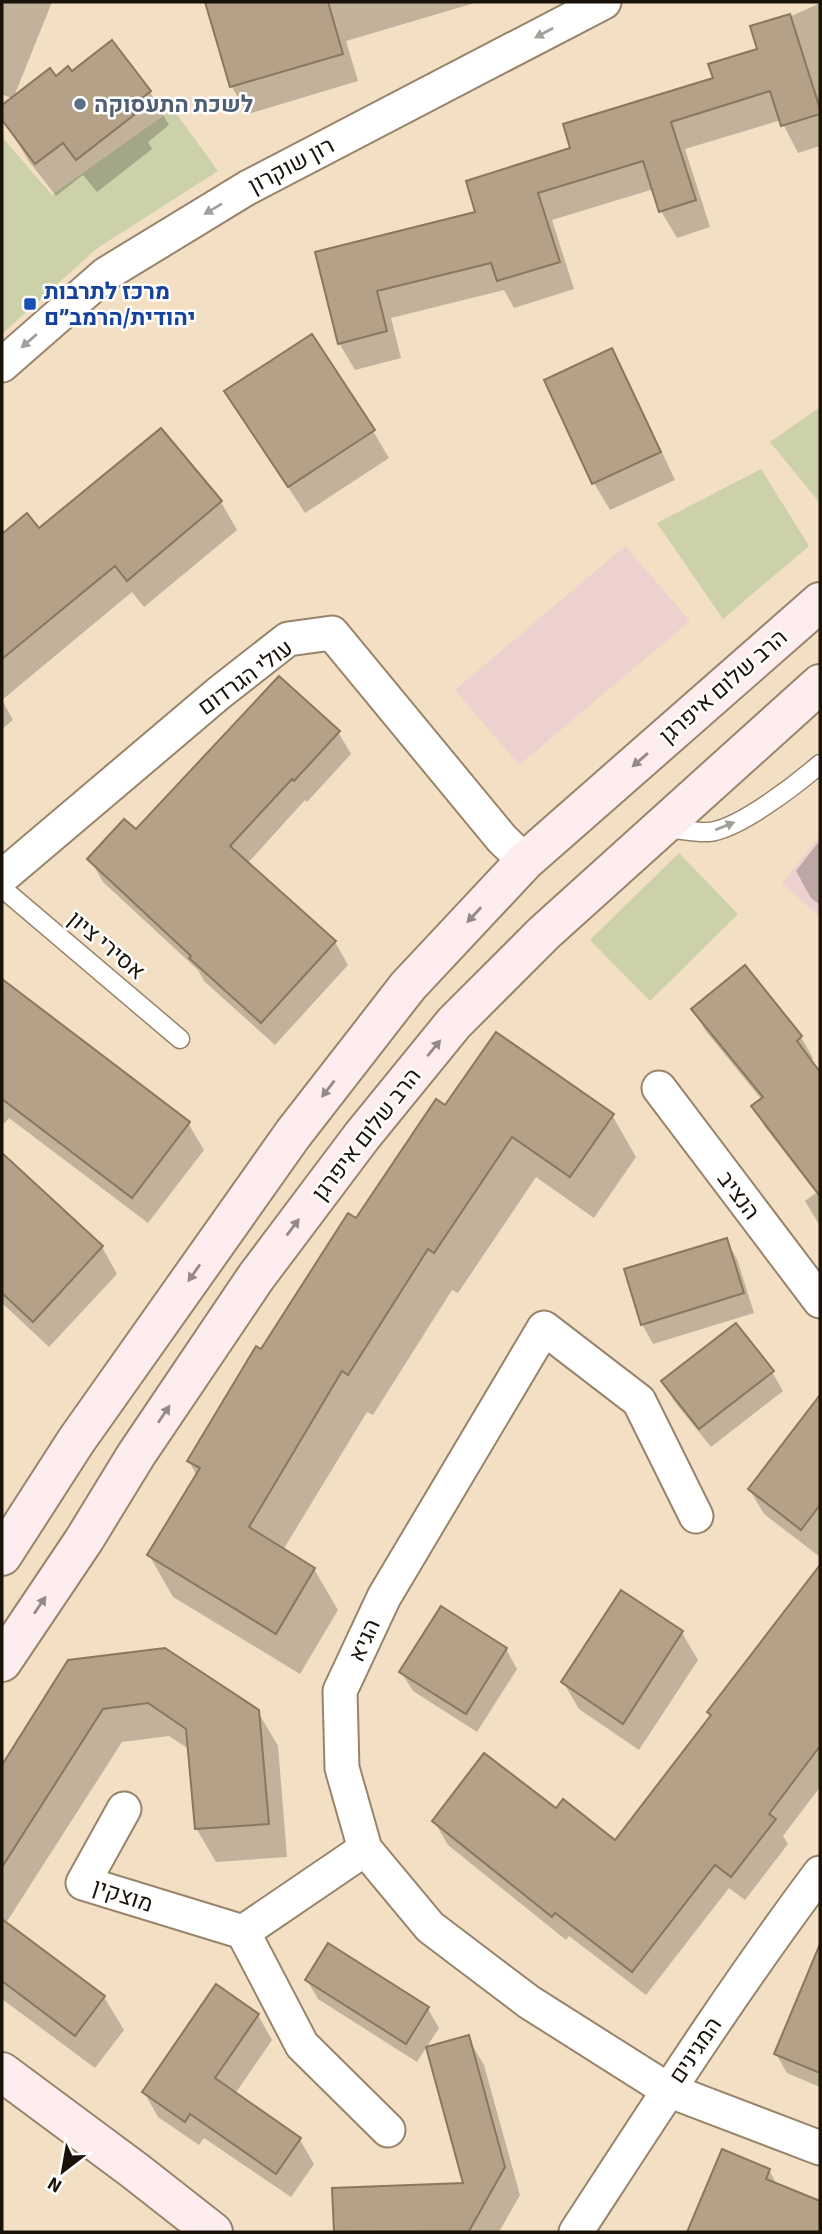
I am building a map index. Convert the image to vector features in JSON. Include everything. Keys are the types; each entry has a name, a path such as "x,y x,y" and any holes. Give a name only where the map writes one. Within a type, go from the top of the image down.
{"main road":[{"name":"הרב שלום איפרגן","path":"2,1556 76,1441 293,1134 408,986 525,861 820,602"},
{"name":"הרב שלום איפרגן","path":"2,1661 256,1277 362,1136 454,1023 544,933 820,684"},
{"path":"2,2072 213,2232"}],"street":[{"name":"רון שוקרון","path":"2,365 106,274 247,188 604,2"},
{"name":"עולי הגרדום","path":"2,877 219,692 288,639 332,634 502,839 525,861"},
{"name":"הנציב","path":"659,1088 820,1301"},
{"name":"הגיא","path":"696,1516 639,1401 544,1328 384,1597 340,1691 342,1768 365,1849 430,1927 528,2002 668,2090 820,2148"},
{"name":"מוצקין","path":"124,1809 83,1883 243,1932"},
{"path":"365,1849 243,1932 302,2045 388,2130"},
{"name":"המגינים","path":"576,2232 769,1941 820,1873"}],"lane":[{"path":"658,828 710,832 733,824 758,811 820,764"},
{"name":"אסירי ציון","path":"2,888 180,1039"}],"shaded area":[{"path":"625,546 690,621 519,765 455,690"},
{"path":"820,836 820,917 782,883"}],"green space":[{"path":"173,109 218,171 96,249 2,334 2,137 52,195"},
{"path":"820,407 820,503 770,442"},
{"path":"761,469 809,546 723,619 657,523"},
{"path":"679,853 738,914 650,1001 590,940"}],"building":[{"path":"205,2 328,2 343,54 230,87"},
{"path":"790,14 820,114 781,126 770,91 671,122 696,200 659,212 643,161 538,193 560,262 497,281 491,263 377,291 387,331 338,344 315,252 475,212 466,181 570,148 563,124 713,78 708,64 757,49 750,26"},
{"name":"לשכת התעסוקה","path":"112,40 151,91 129,108 134,115 76,160 63,143 35,164 2,120 2,105 50,68 56,76 68,66 72,71"},
{"path":"312,334 375,430 288,487 224,391"},
{"path":"612,348 661,452 592,484 544,380"},
{"path":"161,428 222,501 127,581 115,566 2,659 2,534 27,513 39,528"},
{"path":"279,676 340,731 230,846 336,941 261,1023 87,859 124,819 136,829"},
{"path":"745,965 802,1036 797,1041 820,1072 820,1196 751,1106 763,1097 691,1009"},
{"path":"2,979 190,1122 132,1198 2,1099"},
{"path":"496,1032 614,1114 570,1177 512,1137 434,1253 428,1249 348,1375 342,1371 249,1527 315,1568 276,1634 147,1555 200,1468 187,1461 256,1346 261,1349 348,1213 356,1218 436,1099 445,1105"},
{"path":"2,1153 103,1246 33,1322 2,1293"},
{"path":"727,1238 744,1293 641,1325 624,1269"},
{"path":"736,1323 774,1371 699,1429 661,1381"},
{"path":"820,1395 820,1505 801,1530 748,1489"},
{"path":"820,1565 820,1746 769,1814 776,1819 731,1877 715,1865 632,1972 555,1913 552,1917 432,1821 484,1753 556,1808 563,1799 615,1840 711,1715 707,1712"},
{"path":"621,1590 683,1631 623,1724 561,1682"},
{"path":"441,1606 507,1648 466,1714 399,1672"},
{"path":"165,1648 259,1710 269,1824 195,1829 186,1729 148,1703 103,1709 2,1867 2,1765 68,1660"},
{"path":"2,1919 105,1996 75,2036 2,1981"},
{"path":"328,1943 429,2007 406,2044 305,1980"},
{"path":"820,1944 820,2073 774,2054"},
{"path":"216,1984 259,2014 215,2078 301,2138 276,2174 190,2114 185,2122 142,2092"},
{"path":"469,2035 505,2167 469,2231 334,2232 332,2188 463,2183 426,2047"},
{"path":"722,2149 770,2169 766,2179 820,2201 820,2232 687,2232"}],"place":[{"name":"לשכת התעסוקה","path":"80,104"},
{"name":"מרכז לתרבות יהודית/הרמב״ם","path":"30,304"}]}
